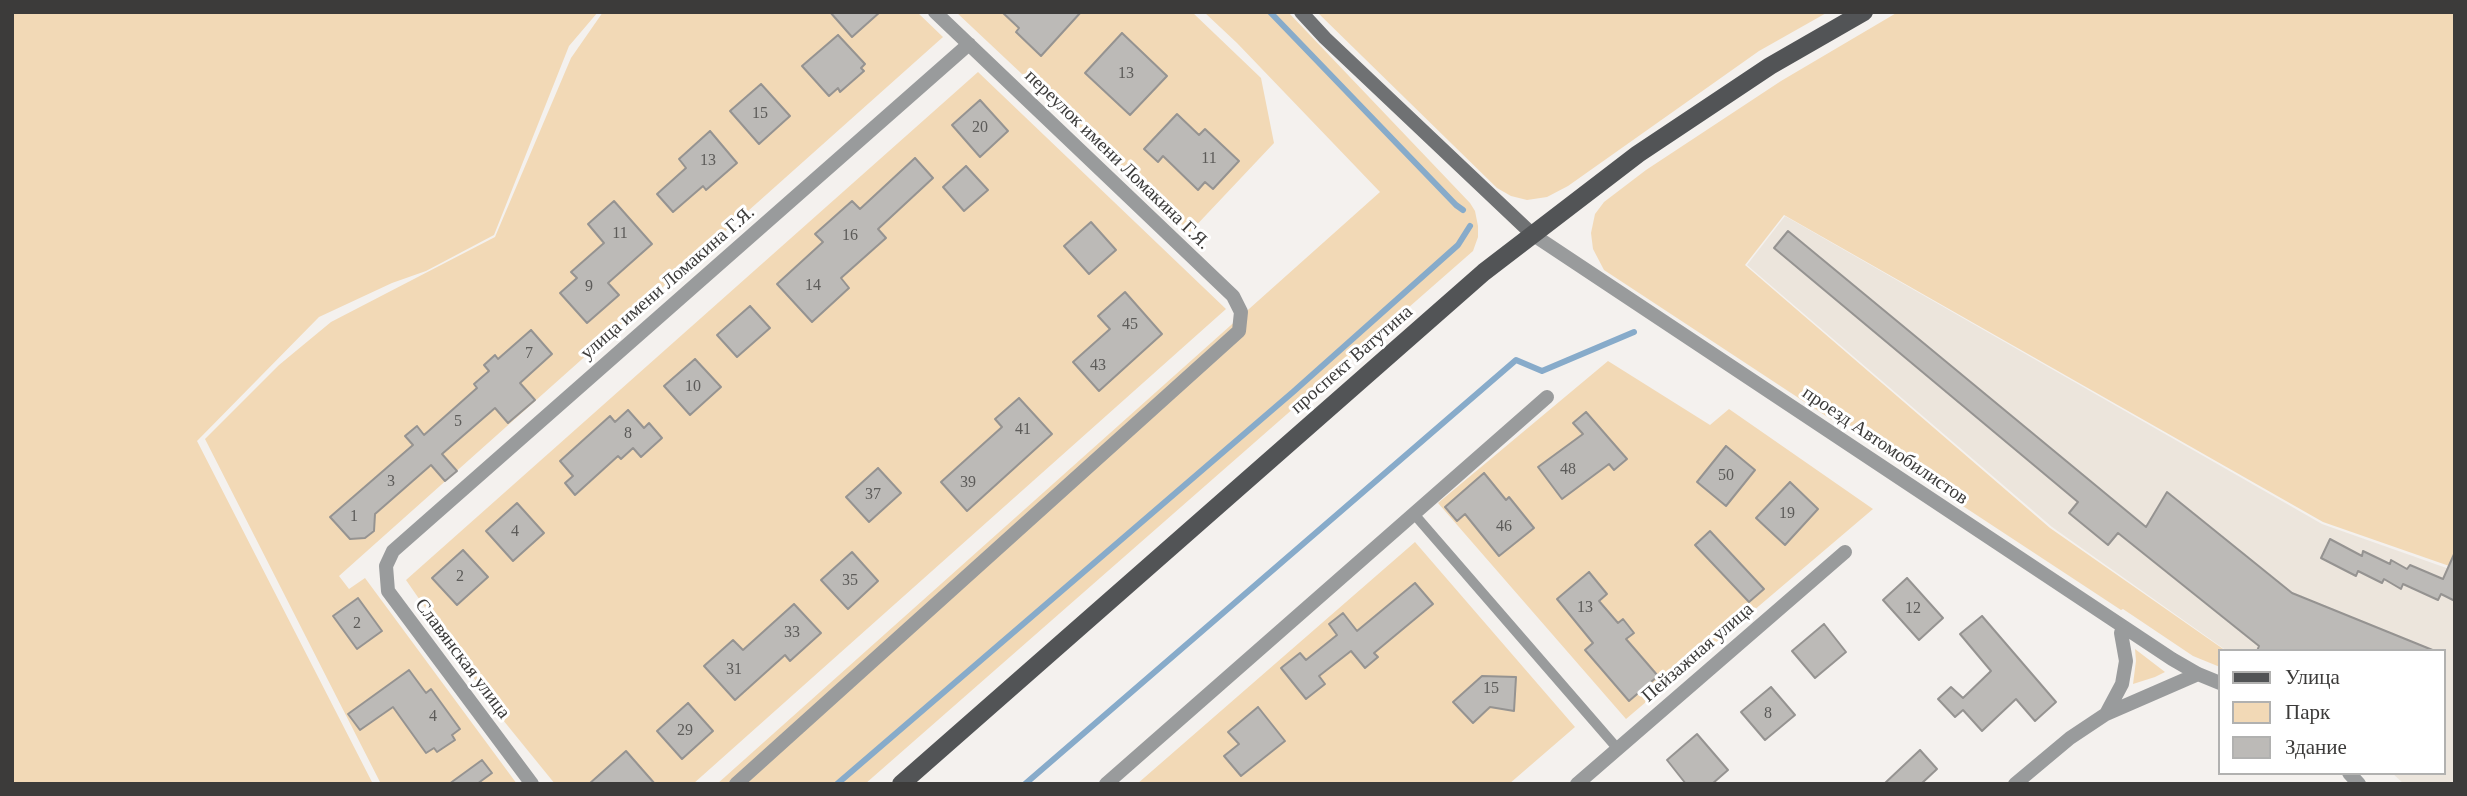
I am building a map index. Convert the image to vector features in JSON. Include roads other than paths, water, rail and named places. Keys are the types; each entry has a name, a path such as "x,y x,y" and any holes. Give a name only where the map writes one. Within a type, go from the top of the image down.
{"main road":[{"name":"проспект Ватутина","path":"901,784 1484,272 1638,155 1759,73 1864,12"}],"street":[{"name":"переулок имени Ломакина Г.Я.","path":"736,784 1239,331 1241,312 1233,296 935,12"},
{"path":"1301,12 1532,234"},
{"name":"улица имени Ломакина Г.Я.","path":"393,551 969,44"},
{"name":"проезд Автомобилистов","path":"1532,234 2123,627 2198,674 2218,682"},
{"path":"1106,784 1547,397"},
{"name":"Славянская улица","path":"393,551 385,574 388,591 531,784"},
{"name":"Пейзажная улица","path":"1577,784 1844,552"},
{"path":"2106,714 2122,684 2126,661 2121,633 2123,627"},
{"path":"2015,784 2070,738 2106,714 2198,674"}],"lane":[{"path":"1414,514 1617,748"}],"waterway":[{"path":"1270,12 1463,210"},
{"path":"837,784 1293,392 1458,245 1470,226"},
{"path":"1025,784 1516,360 1542,371 1634,332"}]}
